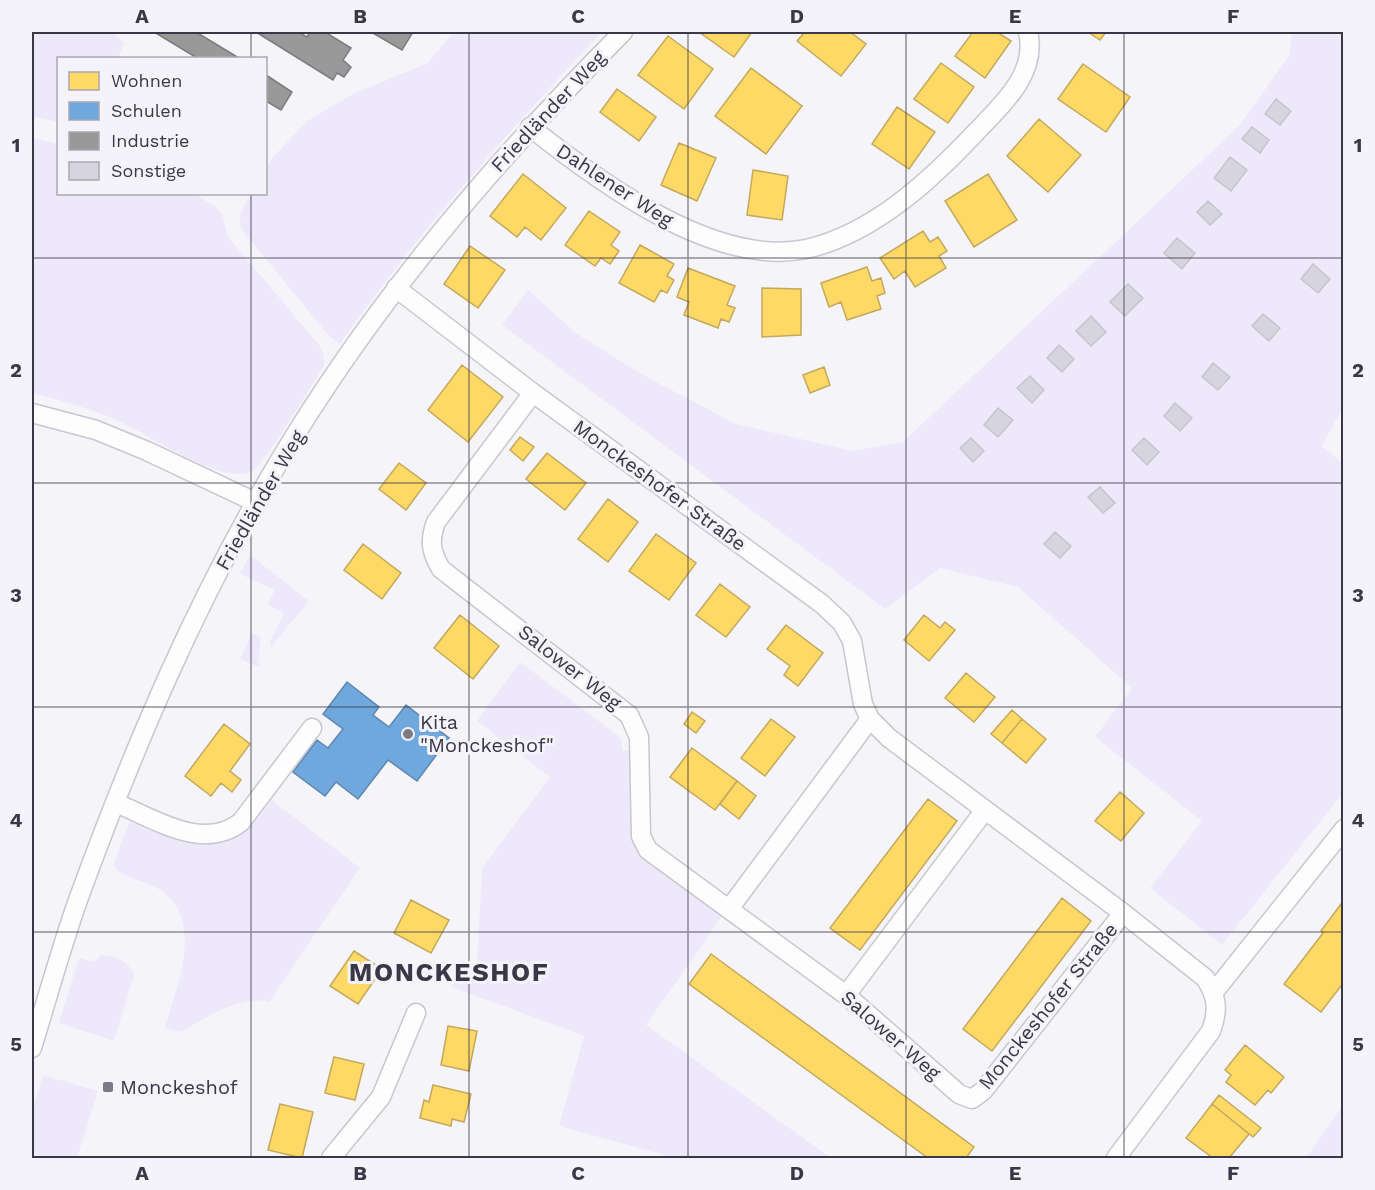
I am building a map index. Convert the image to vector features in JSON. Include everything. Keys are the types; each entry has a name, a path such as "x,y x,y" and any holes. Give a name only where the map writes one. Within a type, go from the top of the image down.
{"street":[{"name":"Friedländer Weg","path":"32,1048 77,902 116,803 187,636 255,502 326,389 396,288 530,127 622,32"},
{"name":"Dahlener Weg","path":"530,127 600,180 681,227 743,247 772,250 805,249 834,240 867,224 942,167 1020,82 1028,62 1028,32"},
{"name":"Monckeshofer Straße","path":"396,288 533,393 822,604 842,623 852,642 863,704 870,719 889,738 1193,966 1214,992"},
{"name":"Salower Weg","path":"533,393 436,522 430,538 433,555 441,569 629,715 639,737 643,844 846,995 959,1094 972,1099"},
{"path":"32,413 96,430 147,451 255,502"},
{"path":"729,909 870,719"},
{"path":"116,803 194,835 210,836 228,832 241,822 312,728"},
{"path":"846,995 986,810"},
{"path":"1116,1158 1212,1031 1216,1017 1214,992 1344,830"},
{"name":"Monckeshofer Straße","path":"972,1099 982,1091 1123,913"},
{"path":"331,1158 381,1097 416,1013"}],"shaded area":[{"path":"32,32 112,32 124,43 118,57 57,57 57,122 35,117 33,138 57,144 57,195 197,195 216,207 222,214 228,237 319,345 324,356 324,366 268,454 252,471 239,474 223,472 186,458 112,418 32,393"},
{"path":"453,32 602,32 465,183 401,262 340,344 329,336 242,230 240,220 242,211 250,195 267,195 267,168 273,157 307,121 355,93 428,63"},
{"path":"1292,32 1343,32 1343,407 1322,446 1343,464 1343,793 1222,945 1150,888 1202,821 1095,737 1132,688 1018,587 940,568 885,609 502,325 528,290 576,333 641,374 736,424 853,451 903,442 1239,126 1289,56"},
{"path":"250,555 309,601 271,647 270,641 284,613 267,605 275,590 240,574"},
{"path":"252,633 260,637 259,667 240,659"},
{"path":"520,662 620,737 623,751 632,751 632,837 642,857 723,915 646,1025 831,1158 675,1158 559,1126 584,1036 450,986 477,965 482,868 550,777 477,721"},
{"path":"272,800 360,868 269,1002 247,1001 223,1009 181,1032 165,1028 184,957 185,938 182,920 175,904 162,891 116,869 114,863 130,820 190,842 220,843 248,829"},
{"path":"101,955 121,960 129,966 134,975 114,1041 59,1023 79,958 94,962"},
{"path":"43,1075 98,1091 77,1158 32,1158 32,1111"},
{"path":"1343,1105 1343,1158 1306,1158"}],"building: Wohnen":[{"path":"699,32 752,32 734,57"},
{"path":"805,32 850,32 866,44 841,76 797,41"},
{"path":"973,32 997,32 1011,41 985,78 955,56"},
{"path":"1088,32 1106,32 1100,40"},
{"path":"668,36 713,69 684,109 638,75"},
{"path":"941,63 974,87 948,123 914,99"},
{"path":"1083,64 1130,97 1106,132 1058,99"},
{"path":"751,68 802,106 766,154 715,116"},
{"path":"617,89 656,117 639,141 600,112"},
{"path":"897,107 935,132 909,169 872,144"},
{"path":"1039,119 1081,155 1048,192 1007,156"},
{"path":"679,143 716,158 697,201 661,185"},
{"path":"753,170 788,176 782,220 747,215"},
{"path":"523,174 566,208 541,240 525,227 517,237 490,216"},
{"path":"988,174 1017,220 974,247 945,201"},
{"path":"589,211 620,232 611,245 619,251 610,264 601,258 595,266 565,245"},
{"path":"923,231 930,242 938,237 947,251 939,256 946,268 915,287 905,271 894,279 880,258"},
{"path":"640,245 674,264 667,276 674,280 667,293 661,290 654,302 619,283"},
{"path":"470,246 505,270 478,308 444,284"},
{"path":"867,267 872,281 881,278 885,293 877,296 881,309 847,320 841,302 829,307 821,283"},
{"path":"688,268 735,286 727,305 735,308 729,322 721,319 718,328 684,315 689,302 677,297"},
{"path":"762,288 801,289 801,335 762,337"},
{"path":"462,365 503,397 468,442 428,410"},
{"path":"824,367 830,385 810,393 803,375"},
{"path":"520,437 534,447 523,461 510,450"},
{"path":"547,453 586,483 565,510 526,479"},
{"path":"399,463 426,483 406,510 379,489"},
{"path":"608,499 638,522 608,562 578,539"},
{"path":"656,534 696,563 669,600 629,571"},
{"path":"363,544 401,573 382,599 344,570"},
{"path":"720,584 750,607 726,637 696,615"},
{"path":"460,615 499,646 473,679 434,648"},
{"path":"924,615 940,628 945,622 955,630 929,661 904,640"},
{"path":"786,625 823,653 798,686 784,675 790,666 767,649"},
{"path":"966,673 995,697 974,722 945,698"},
{"path":"1012,710 1022,719 1002,743 991,734"},
{"path":"692,712 705,721 696,733 684,724"},
{"path":"771,719 795,737 765,776 741,758"},
{"path":"1022,719 1046,739 1026,763 1002,743"},
{"path":"224,724 250,744 230,771 241,780 232,792 221,783 211,796 185,776"},
{"path":"692,748 737,781 715,810 670,777"},
{"path":"737,781 756,796 739,819 720,804"},
{"path":"1120,792 1144,813 1121,841 1095,821"},
{"path":"928,799 957,821 860,950 830,928"},
{"path":"1062,898 1091,921 992,1051 963,1029"},
{"path":"411,900 449,920 431,953 394,933"},
{"path":"1344,900 1344,982 1321,1012 1284,984 1323,933 1321,931"},
{"path":"354,951 382,969 358,1004 330,986"},
{"path":"711,954 974,1147 966,1158 928,1158 689,984"},
{"path":"448,1026 477,1031 469,1071 441,1065"},
{"path":"1245,1045 1284,1077 1271,1093 1268,1090 1255,1105 1226,1082 1231,1075 1225,1070"},
{"path":"334,1057 364,1064 355,1100 325,1093"},
{"path":"433,1085 471,1094 464,1122 452,1119 451,1126 420,1118 424,1100 429,1102"},
{"path":"1219,1095 1261,1128 1253,1137 1212,1104"},
{"path":"280,1104 313,1112 302,1158 268,1150"},
{"path":"1212,1104 1249,1134 1229,1158 1213,1158 1186,1138"}],"building: Schulen":[{"path":"347,682 379,707 373,715 389,727 406,705 449,738 417,781 388,760 358,799 336,782 325,796 293,772 317,740 328,748 343,729 323,714"}],"building: Industrie":[{"path":"154,32 196,32 237,57 195,57"},
{"path":"256,32 298,32 307,37 310,32 325,32 351,48 343,60 351,67 344,77 337,73 333,80"},
{"path":"371,32 413,32 402,50"},
{"path":"267,76 292,92 281,110 267,102"}],"building: Sonstige":[{"path":"1276,99 1291,111 1280,125 1265,114"},
{"path":"1252,127 1269,140 1260,153 1242,139"},
{"path":"1230,157 1247,170 1231,191 1214,178"},
{"path":"1208,201 1222,214 1210,225 1197,212"},
{"path":"1177,238 1195,253 1182,269 1164,253"},
{"path":"1313,264 1330,279 1318,293 1301,279"},
{"path":"1128,284 1143,298 1125,316 1110,302"},
{"path":"1263,314 1280,328 1269,341 1252,326"},
{"path":"1091,316 1106,332 1091,346 1076,331"},
{"path":"1059,345 1074,359 1062,372 1047,358"},
{"path":"1213,363 1230,377 1218,390 1202,377"},
{"path":"1030,376 1044,390 1032,403 1017,388"},
{"path":"1175,403 1192,418 1180,431 1164,416"},
{"path":"998,408 1013,420 998,437 984,425"},
{"path":"971,438 984,451 973,462 960,448"},
{"path":"1144,438 1159,452 1147,465 1132,450"},
{"path":"1100,487 1115,503 1103,513 1088,497"},
{"path":"1055,532 1071,546 1060,558 1044,544"}],"place":[{"name":"Kita \"Monckeshof\"","path":"408,734"},
{"name":"Monckeshof","path":"108,1087"}],"district":[{"name":"MONCKESHOF","path":"449,972"}]}
